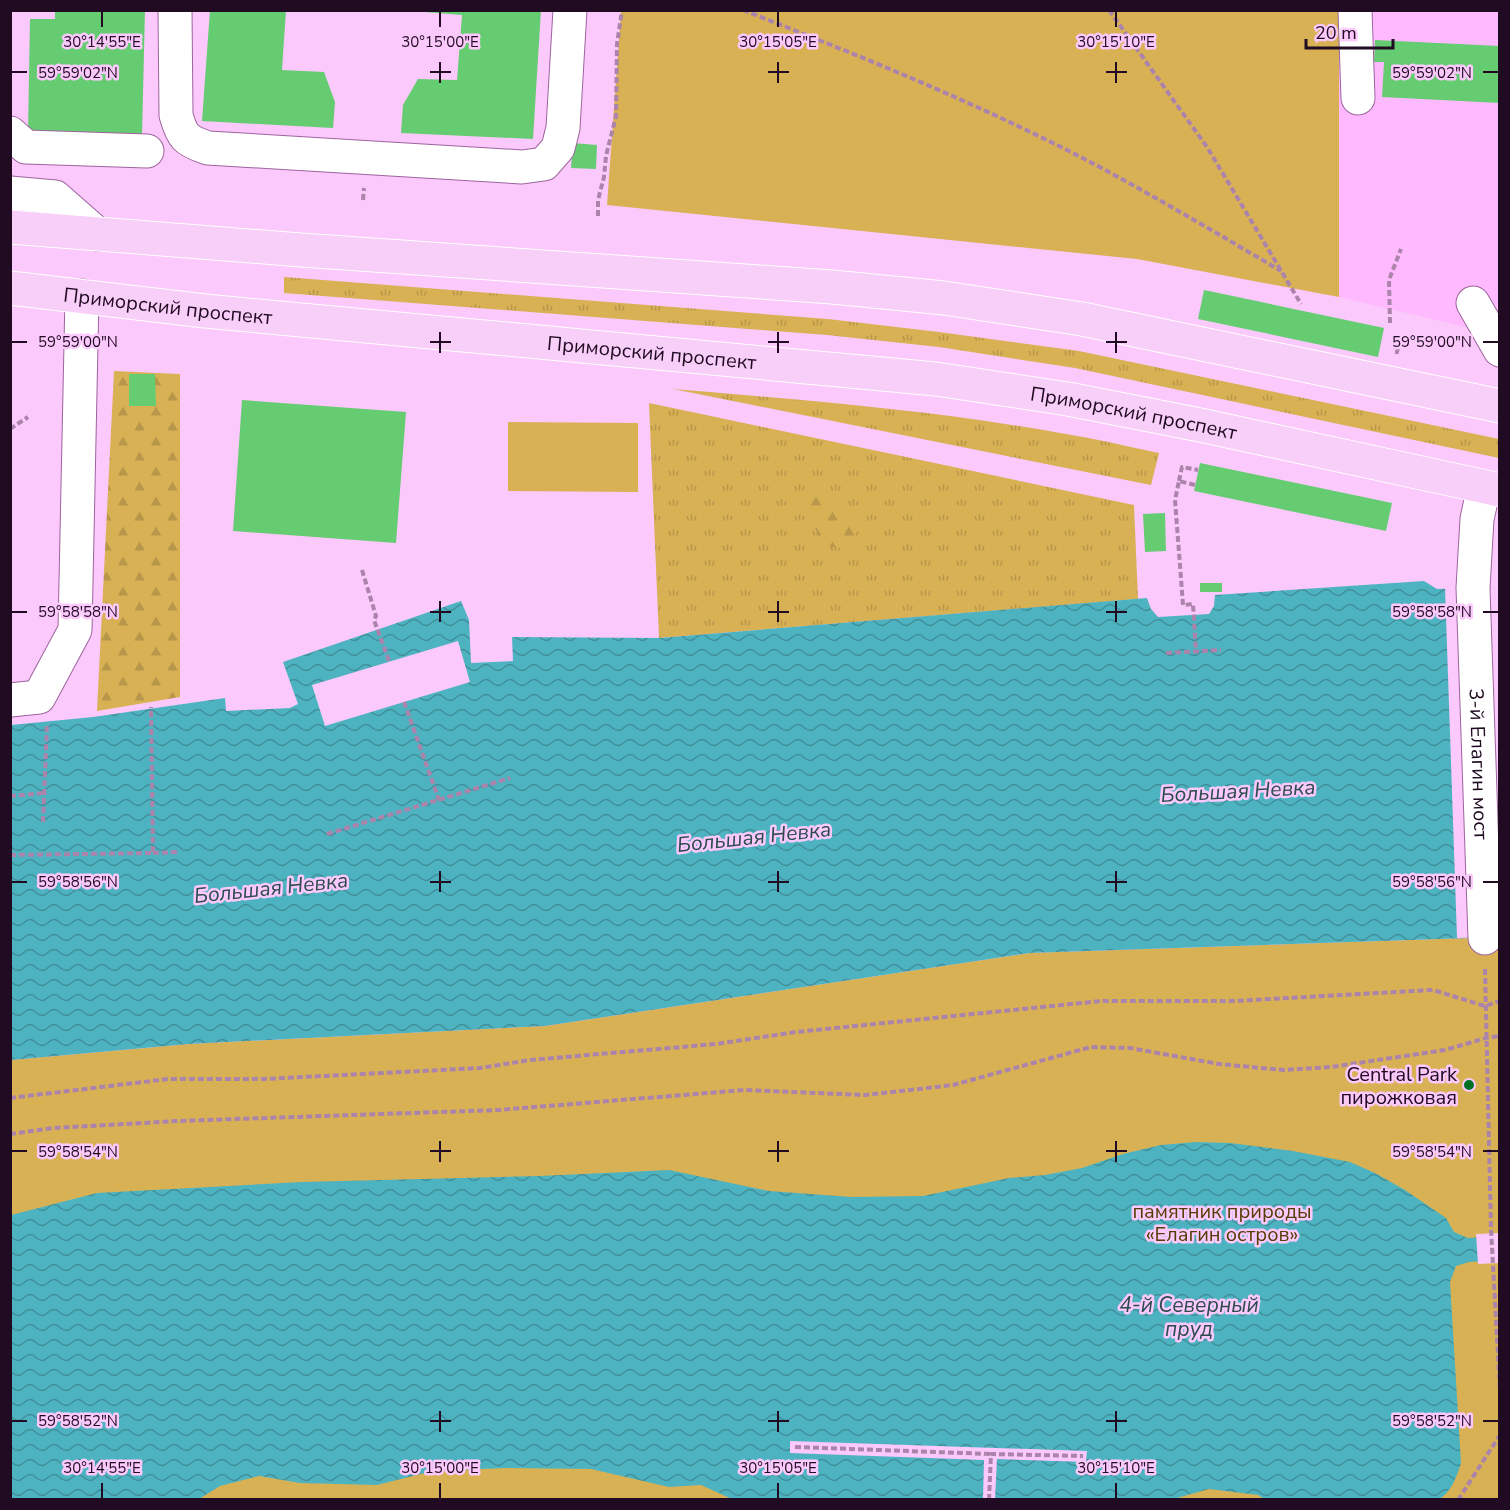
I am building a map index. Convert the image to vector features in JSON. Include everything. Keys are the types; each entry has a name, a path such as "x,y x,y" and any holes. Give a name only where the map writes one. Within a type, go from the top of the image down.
{"main road":[{"path":"10,227 944,298 1082,320 1500,406"},
{"name":"Приморский проспект","path":"10,288 217,312 936,379 1068,399 1200,425 1492,489"}],"street":[{"path":"176,10 176,115 181,132 191,143 208,148 522,167 544,164 558,148 563,128 570,10"},
{"path":"1355,10 1358,98"},
{"path":"10,133 26,147 147,151"},
{"path":"10,194 55,197 97,234"},
{"path":"10,700 39,697 75,630 82,296"},
{"path":"1473,303 1500,350"},
{"name":"3-й Елагин мост","path":"1485,938 1473,588 1477,519 1492,489"}],"path":[{"path":"598,216 598,200 616,116 617,44 622,10"},
{"path":"743,10 873,61 1015,126 1095,165 1281,271"},
{"path":"1109,10 1207,147 1301,304"},
{"path":"1390,323 1389,280 1401,249"},
{"path":"1388,351 1397,352 1400,338"},
{"path":"10,429 28,417"},
{"path":"1196,652 1193,604 1182,605 1175,500 1182,467 1198,470"},
{"path":"1179,481 1195,484"},
{"path":"362,570 376,616 374,620 389,661"},
{"path":"1166,654 1221,650"},
{"path":"404,702 439,800"},
{"path":"151,707 153,853"},
{"path":"43,822 47,722"},
{"path":"327,834 510,778"},
{"path":"10,796 44,793"},
{"path":"10,855 180,852"},
{"path":"1485,938 1491,1229 1500,1391"},
{"path":"10,1098 168,1079 264,1079 480,1068 530,1060 716,1044 796,1032 1101,1001 1235,1001 1433,990 1485,1006 1500,1001"},
{"path":"10,1134 53,1128 178,1121 498,1110 745,1090 866,1095 953,1085 1090,1047 1130,1048 1219,1064 1282,1070 1331,1067 1445,1050 1500,1036"},
{"path":"1458,1500 1500,1436"},
{"path":"795,1447 1083,1456"},
{"path":"989,1500 991,1454"}],"shaded area":[{"path":"1339,11 1499,11 1499,335 1339,297"}],"green space":[{"path":"621,11 1339,11 1339,297 1137,259 607,205"},
{"path":"284,277 828,319 1079,351 1499,439 1499,458 1075,368 939,347 827,335 284,293"},
{"path":"114,371 180,374 180,697 97,711"},
{"path":"673,389 867,406 964,418 1072,435 1159,453 1151,485"},
{"path":"649,403 1134,505 1138,599 659,638"},
{"path":"508,422 638,423 638,492 508,491"},
{"path":"821,485 850,510 864,526 839,548 824,546 811,520 807,486"},
{"name":"4-й Северный пруд","path":"1499,937 1499,1499 11,1500 11,1060 189,1044 545,1026 1030,953"}],"water":[{"name":"Большая Невка","path":"1424,581 1437,589 1499,587 1499,937 1030,953 545,1026 189,1044 11,1060 11,725 93,717 225,698 226,711 290,708 298,704 283,662 461,601 469,620 471,663 513,661 512,637 659,638 1147,598 1151,609 1158,617 1209,614 1214,606 1215,595"},
{"name":"4-й Северный пруд","path":"1196,1142 1230,1143 1293,1151 1350,1162 1405,1190 1446,1218 1454,1232 1468,1238 1499,1236 1499,1260 1469,1262 1456,1266 1450,1282 1461,1463 1453,1484 1439,1499 1266,1500 1258,1495 1209,1489 1170,1500 734,1500 701,1485 669,1487 591,1469 505,1468 433,1471 377,1485 300,1483 259,1476 220,1486 199,1499 11,1500 11,1215 97,1193 302,1182 669,1170 769,1191 852,1197 923,1196 1009,1178 1045,1175 1082,1168 1123,1154 1161,1145"}],"pier":[{"path":"1499,587 1499,937 1457,938 1445,588"},
{"path":"458,641 470,682 325,726 312,685"},
{"path":"1500,1233 1500,1263 1478,1264 1476,1234"},
{"path":"790,1441 1087,1451 1086,1462 997,1459 995,1499 983,1499 984,1460 790,1453"}],"building":[{"path":"55,10 145,10 142,135 28,133 30,19 55,19"},
{"path":"210,10 286,10 282,70 324,72 335,102 333,128 202,121"},
{"path":"424,10 541,10 533,139 401,133 403,105 418,79 457,80 462,15 424,12"},
{"path":"1375,40 1500,46 1500,103 1382,97 1384,62 1374,62"},
{"path":"573,143 597,145 596,169 571,168"},
{"path":"1204,290 1384,328 1378,357 1198,319"},
{"path":"129,374 155,374 156,406 129,406"},
{"path":"242,400 406,412 396,543 233,531"},
{"path":"1200,463 1392,503 1386,531 1194,491"},
{"path":"1165,513 1166,551 1145,552 1143,514"},
{"path":"1200,583 1222,583 1222,592 1200,592"}],"place":[{"name":"Central Park пирожковая","path":"1469,1085"}],"park label":[{"name":"памятник природы «Елагин остров»","path":"1222,1222"}]}
